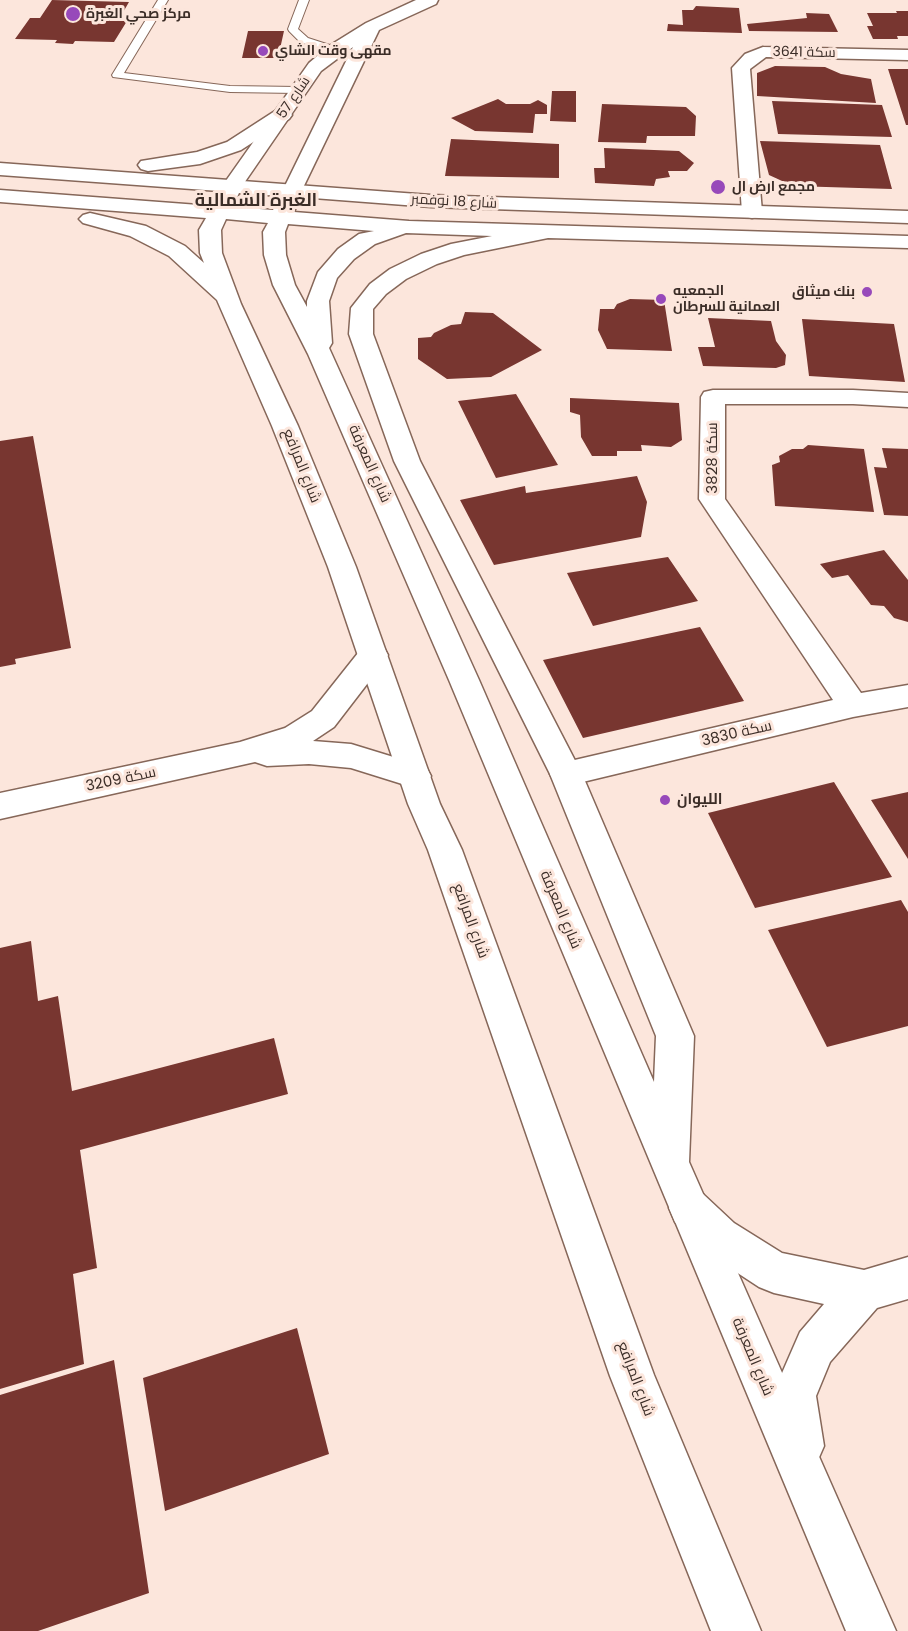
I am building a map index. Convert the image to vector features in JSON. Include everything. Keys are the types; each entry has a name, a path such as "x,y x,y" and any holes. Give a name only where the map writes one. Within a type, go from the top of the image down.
{"main road":[{"name":"شارع 57","path":"225,200 297,90 315,67 335,50 372,27 430,0"},
{"path":"286,204 350,68 372,27"},
{"name":"سكة 3641","path":"752,212 741,68 751,58 763,52 908,55"},
{"path":"57,173 163,164 200,158 234,146 282,115"},
{"name":"شارع 18 نوفمبر","path":"0,168 57,173 225,200 286,204 409,227 908,242"},
{"name":"شارع 18 نوفمبر","path":"0,196 225,200 286,204 431,201 908,217"},
{"name":"شارع المرافع","path":"225,200 210,230 211,253 230,304 289,437 342,567 424,804 448,861 632,1376 736,1631"},
{"path":"0,201 138,231 177,251 213,283 230,304"},
{"name":"شارع المعرفة","path":"286,204 274,232 275,255 284,285 320,354 464,680 671,1169 871,1631"},
{"path":"320,354 318,301 326,277 346,254 367,239 409,227"},
{"path":"544,232 459,249 398,274 378,288 362,308 361,334 407,461 566,774 675,1036 671,1169"},
{"name":"سكة 3828","path":"853,706 712,499 713,397 853,397 908,400"},
{"name":"سكة 3209","path":"0,806 242,754 296,736 323,719 373,655"},
{"name":"سكة 3830","path":"566,774 853,706 908,696"},
{"name":"سكة 3209","path":"242,754 309,752 351,756 415,776"},
{"path":"688,1207 719,1237 774,1272 864,1291 908,1278"},
{"path":"805,1480 794,1396 814,1347 864,1291"}],"lane":[{"path":"163,0 117,75 230,89 297,90"},
{"path":"304,0 293,29 304,40 335,50"}],"building":[{"path":"52,0 129,2 118,21 127,21 114,42 75,41 73,44 55,43 57,40 15,39 30,18 40,18"},
{"path":"696,6 739,8 742,33 667,31 668,24 683,25 682,10 693,10"},
{"path":"896,11 908,11 908,36 897,36 898,39 873,39 867,26 873,26 867,13 897,13"},
{"path":"806,13 829,14 838,32 749,31 747,24 807,18"},
{"path":"248,31 284,31 278,58 242,58"},
{"path":"775,66 825,67 841,74 871,79 876,103 757,96 757,73"},
{"path":"888,69 908,69 908,125 906,125"},
{"path":"552,91 576,91 576,122 550,121"},
{"path":"498,99 506,104 530,104 538,100 547,105 547,114 535,114 533,133 475,131 451,118"},
{"path":"772,101 882,105 892,137 778,134"},
{"path":"602,104 686,107 696,116 695,136 647,136 646,143 598,142"},
{"path":"451,139 559,144 559,178 445,176"},
{"path":"760,141 880,145 892,189 793,186 769,175"},
{"path":"604,148 679,151 694,163 687,171 668,171 670,177 656,179 654,186 595,183 594,168 605,168"},
{"path":"630,299 664,300 672,351 607,349 598,330 600,309 614,309 617,304"},
{"path":"465,312 493,313 542,350 491,377 447,379 418,359 418,338 431,337 434,333 451,325 461,324"},
{"path":"708,318 771,321 776,341 786,355 785,365 776,368 703,366 698,347 715,347"},
{"path":"802,319 894,324 905,382 809,376"},
{"path":"516,394 558,465 496,478 458,401"},
{"path":"570,398 679,403 682,440 671,447 641,445 642,451 617,451 617,456 592,456 581,437 580,415 570,412"},
{"path":"33,436 71,648 15,659 16,664 0,667 0,441"},
{"path":"808,445 864,449 874,512 775,506 772,465 780,462 779,456 792,449 803,449"},
{"path":"882,448 908,449 908,516 884,515 874,467 887,468"},
{"path":"637,476 647,502 641,537 494,565 460,500 525,486 526,493"},
{"path":"884,550 908,580 908,622 894,618 884,606 871,605 848,575 832,578 820,564"},
{"path":"668,557 698,601 593,626 567,573"},
{"path":"700,627 744,701 583,738 543,660"},
{"path":"834,782 892,877 755,908 708,813"},
{"path":"908,792 908,859 871,800"},
{"path":"901,900 908,912 908,1026 827,1047 768,930"},
{"path":"31,941 38,1001 58,996 72,1091 274,1038 288,1094 80,1150 97,1268 73,1274 84,1364 0,1389 0,948"},
{"path":"297,1328 329,1454 165,1511 143,1378"},
{"path":"114,1360 149,1593 38,1631 0,1631 0,1395"}],"place":[{"name":"مركز صحي الغبرة","path":"73,14"},
{"name":"مقهى وقت الشاي","path":"263,51"},
{"name":"مجمع ارض ال","path":"718,187"},
{"name":"بنك ميثاق","path":"867,292"},
{"name":"الجمعيه العمانية للسرطان","path":"661,299"},
{"name":"الليوان","path":"665,800"}],"district":[{"name":"الغبرة الشمالية","path":"256,201"}]}
